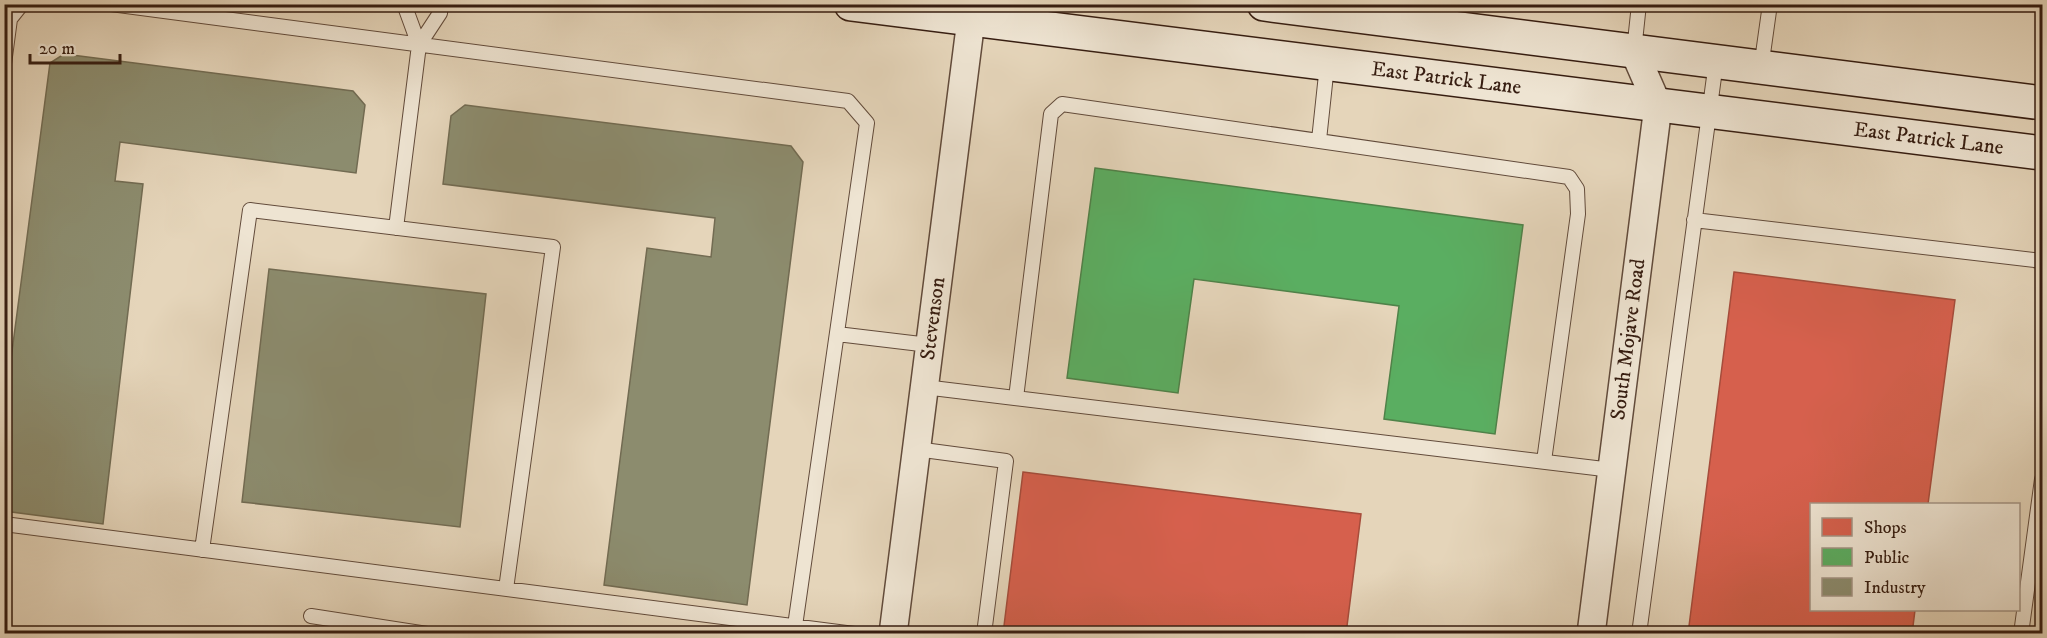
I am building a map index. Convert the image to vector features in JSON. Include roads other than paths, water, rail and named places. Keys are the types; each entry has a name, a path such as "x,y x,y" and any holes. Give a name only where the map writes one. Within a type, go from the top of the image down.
{"main road":[{"name":"East Patrick Lane","path":"851,4 972,12 1327,65 2043,153"},
{"path":"1264,4 2043,103"}],"street":[{"name":"Stevenson","path":"893,633 972,12"},
{"path":"1634,51 1658,105"},
{"name":"South Mojave Road","path":"1591,633 1658,105"}],"lane":[{"path":"4,64 10,19 22,4"},
{"path":"111,4 848,101 867,123 795,626"},
{"path":"404,4 419,45"},
{"path":"396,228 419,45 440,13 441,4"},
{"path":"1634,51 1639,4"},
{"path":"1761,68 1770,4"},
{"path":"1640,633 1716,62"},
{"path":"1319,141 1327,65"},
{"path":"1016,398 1049,123 1051,114 1062,104 1569,177 1577,189 1578,214 1544,461"},
{"path":"202,549 250,210 553,247 506,589"},
{"path":"1694,220 2043,261"},
{"path":"837,334 929,345"},
{"path":"924,387 1612,470"},
{"path":"916,449 1006,461 984,633"},
{"path":"2021,633 2043,479"},
{"path":"4,524 854,633"},
{"path":"311,616 427,633"}]}
